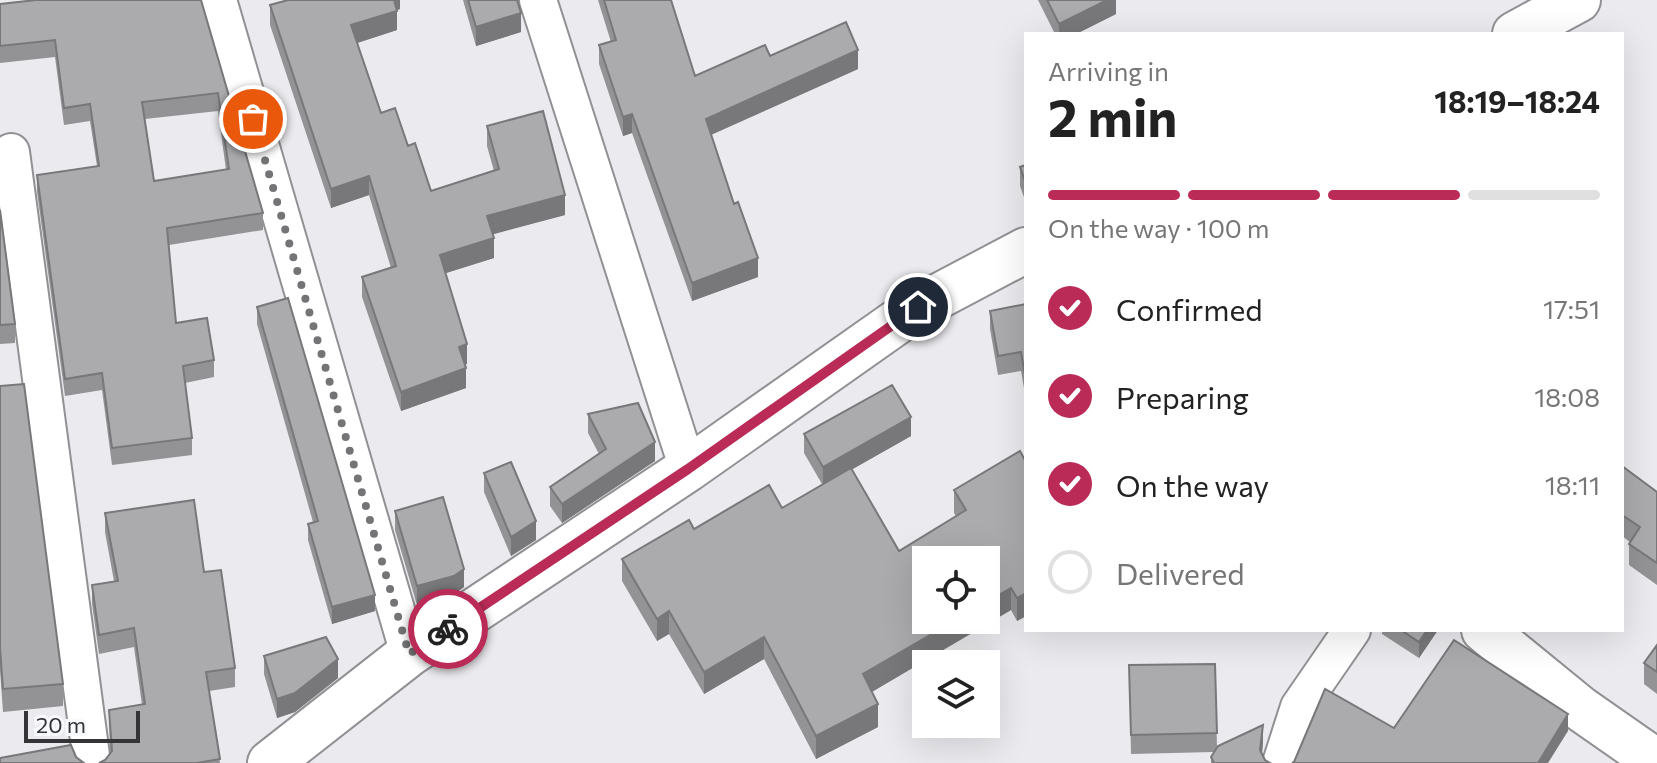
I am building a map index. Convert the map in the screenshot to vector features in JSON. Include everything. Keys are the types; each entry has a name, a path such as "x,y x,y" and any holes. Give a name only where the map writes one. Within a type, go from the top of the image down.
{"street":[{"path":"218,0 409,654"},
{"path":"538,0 688,469"},
{"path":"1519,32 1578,0"},
{"path":"11,152 92,763"},
{"path":"270,763 409,654 688,469 918,307 1024,251"},
{"path":"1281,763 1299,707 1351,632"},
{"path":"1486,632 1581,709 1657,762"}],"building":[{"path":"36,0 201,0 263,213 167,228 176,323 207,318 214,360 183,366 192,438 112,448 102,373 65,379 37,175 99,166 90,104 64,108 55,40 0,46 0,4","holes":["218,93 229,169 154,181 142,102"]},
{"path":"288,0 394,0 397,11 351,25 381,113 395,108 408,146 415,143 431,191 499,169 487,126 543,111 565,195 487,216 494,238 440,255 467,344 459,347 466,368 401,392 362,277 396,266 369,176 331,189 270,5"},
{"path":"468,0 517,0 521,13 476,27"},
{"path":"604,0 671,0 695,76 765,45 770,56 846,22 858,50 706,119 734,204 738,202 758,258 692,283 632,114 623,117 599,45 616,40"},
{"path":"1047,0 1107,0 1059,24"},
{"path":"0,210 15,324 0,325"},
{"path":"288,298 375,595 332,607 308,524 318,521 257,307"},
{"path":"1024,304 1024,369 1021,352 998,356 990,311"},
{"path":"24,384 63,684 3,689 0,648 0,386"},
{"path":"892,385 911,417 823,467 804,434"},
{"path":"638,403 655,442 562,504 550,487 606,449 588,414"},
{"path":"1020,451 1024,458 1024,594 1017,598 1011,588 1000,594 1000,546 912,546 912,634 932,634 863,674 878,704 816,736 764,637 704,672 669,611 657,619 622,559 689,520 694,529 769,485 782,508 851,468 899,551 966,510 954,490"},
{"path":"511,462 536,521 511,537 484,473"},
{"path":"1624,467 1657,492 1657,563 1629,544 1640,527 1624,516"},
{"path":"443,497 464,569 454,576 417,586 395,511"},
{"path":"194,500 204,572 221,570 235,668 206,672 220,759 197,763 99,763 112,751 109,710 145,704 134,628 99,635 92,585 118,581 105,513"},
{"path":"1404,632 1426,632 1419,642"},
{"path":"326,637 338,659 295,693 277,699 264,656"},
{"path":"1454,640 1568,714 1538,763 1292,763 1325,689 1394,728"},
{"path":"1657,645 1657,672 1644,663"},
{"path":"1215,664 1217,733 1131,735 1129,665"},
{"path":"1263,725 1260,750 1270,763 1214,763 1211,757 1218,746"},
{"path":"71,745 76,757 84,763 0,763 0,758"}],"way so far":[{"path":"253,119 409,654 448,629"}],"route":[{"path":"448,629 688,469 781,400 918,307"}]}
